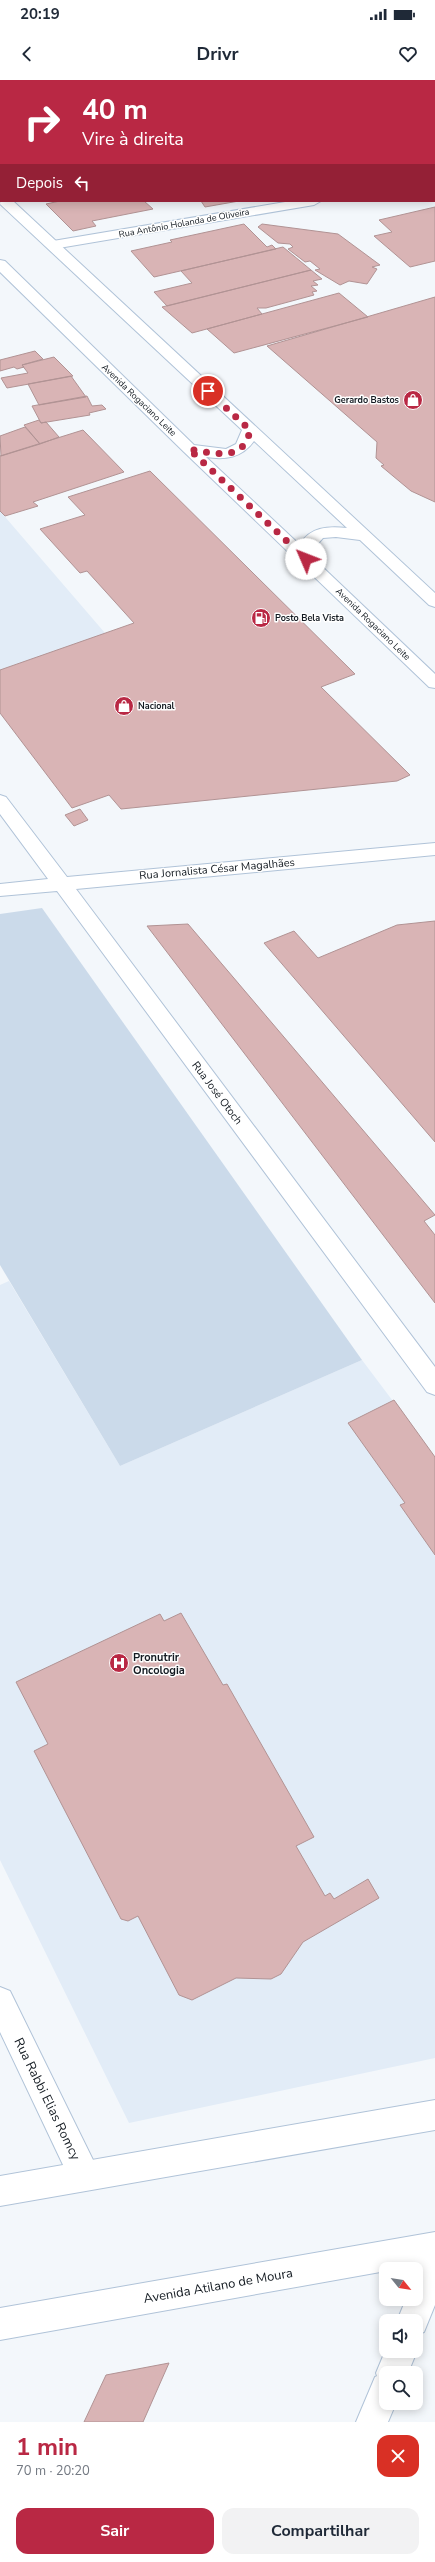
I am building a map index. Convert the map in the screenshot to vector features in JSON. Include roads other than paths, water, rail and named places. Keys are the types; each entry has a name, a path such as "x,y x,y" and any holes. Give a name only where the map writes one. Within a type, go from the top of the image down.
{"main road":[{"path":"6,202 435,602"},
{"name":"Rua Antônio Holanda de Oliveira","path":"53,245 308,202"},
{"name":"Avenida Rogaciano Leite","path":"0,264 189,449 435,683"},
{"path":"189,449 219,454 235,452 242,448 248,440 250,430"},
{"path":"306,559 305,549 308,542 321,534 338,532 366,538"},
{"name":"Rua José Otoch","path":"0,801 435,1385"},
{"name":"Rua Jornalista César Magalhães","path":"0,890 61,883 435,849"},
{"name":"Rua Rabbi Elias Romcy","path":"0,2001 84,2175"},
{"path":"0,2191 84,2175 288,2142 435,2115"},
{"name":"Avenida Atilano de Moura","path":"0,2324 435,2247"},
{"path":"416,2314 435,2266"},
{"path":"372,2422 379,2405"}],"place":[{"name":"Gerardo Bastos","path":"413,400"},
{"name":"Posto Bela Vista","path":"261,618"},
{"name":"Nacional","path":"124,706"},
{"name":"Pronutrir Oncologia","path":"119,1663"}]}
